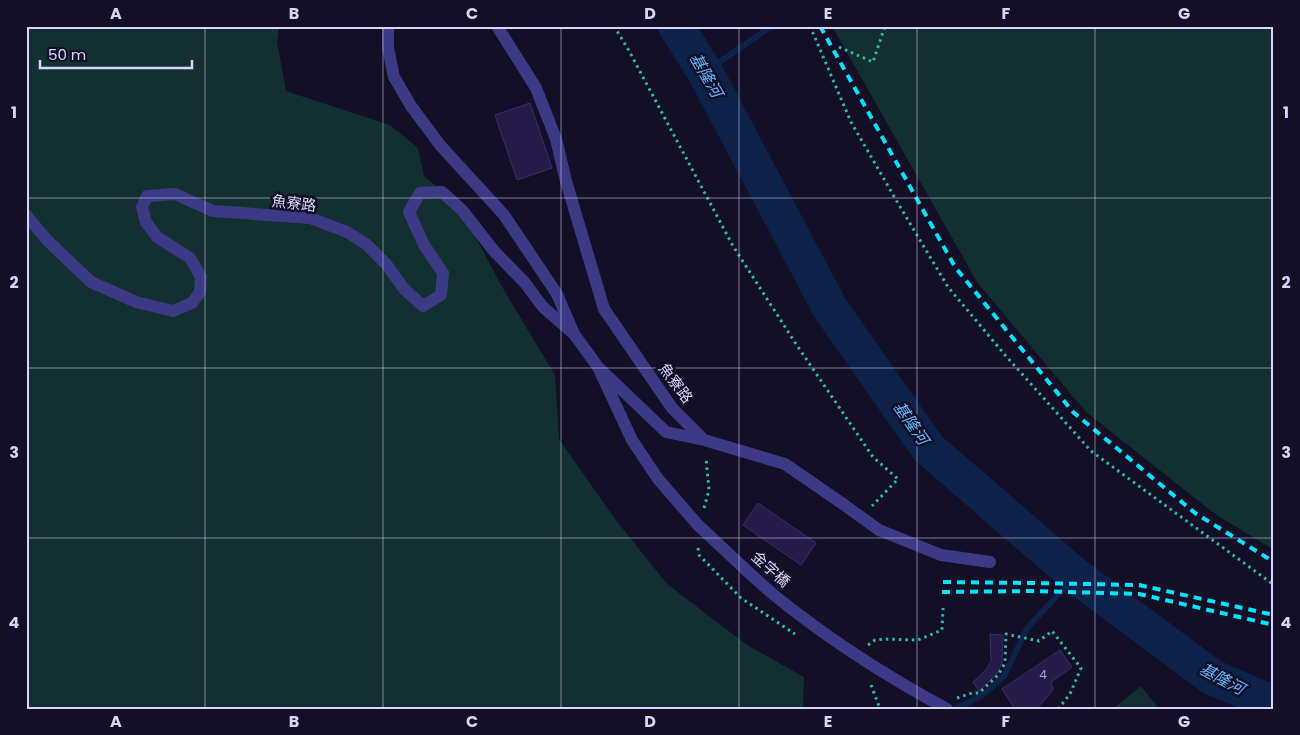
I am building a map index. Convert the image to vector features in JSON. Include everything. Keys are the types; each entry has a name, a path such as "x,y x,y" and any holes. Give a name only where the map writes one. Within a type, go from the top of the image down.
{"street":[{"name":"魚寮路","path":"388,26 388,48 394,77 411,106 440,145 504,215 557,294 574,334"},
{"name":"魚寮路","path":"497,26 536,88 556,139 566,181 604,309 672,408 704,440"},
{"name":"魚寮路","path":"26,216 47,240 91,282 136,302 173,311 192,303 200,292 201,276 190,258 157,237 146,222 142,207 147,196 176,194 213,211 310,218 347,232 366,244 386,264 404,290 423,306 441,295 443,273 424,245 409,212 420,193 442,192 462,210 494,251 525,283 543,307 574,334 598,367 666,432 704,440"},
{"name":"魚寮路","path":"598,367 617,408"},
{"name":"金字橋","path":"617,408 632,440 658,479 698,525 774,594 838,644 903,685 951,704"},
{"path":"704,440 785,464 879,530 941,555 990,562"}],"path":[{"path":"614,26 628,48 733,246 796,344 873,457 898,479 861,518"},
{"path":"810,26 851,122 948,287 1005,355 1091,451 1274,585"},
{"path":"839,47 873,62 885,26"},
{"path":"861,650 875,640 918,640 942,630 943,608"},
{"path":"951,704 972,693 979,693 998,675 1005,663 1006,634 1039,641 1052,631 1081,668 1070,694 1058,709"},
{"path":"871,684 880,709"}],"green space":[{"path":"26,26 279,26 277,42 286,91 390,125 418,148 424,176 458,204 501,285 555,375 559,439 615,519 667,584 747,645 804,677 803,709 26,709"},
{"path":"832,26 1274,26 1274,550 1215,514 1086,412 977,282"},
{"path":"1141,686 1159,709 1113,709"}],"building":[{"path":"530,103 552,168 517,180 495,115"},
{"path":"758,503 816,543 801,565 743,525"},
{"path":"990,634 1003,635 1002,662 997,674 979,691 973,682 986,670 991,661"},
{"path":"1060,650 1072,667 1051,682 1053,690 1035,709 1015,709 1002,689"}],"waterway":[{"name":"基隆河","path":"676,26 705,72 830,308 928,448 1076,576 1212,677 1274,704"},
{"path":"705,72 772,26"},
{"path":"956,709 984,694 1004,676 1028,627 1076,576"}],"railway":[{"path":"820,26 955,267 1073,412 1195,513 1274,562"},
{"path":"943,582 1139,585 1274,615"},
{"path":"942,592 1033,591 1139,594 1274,625"}]}
